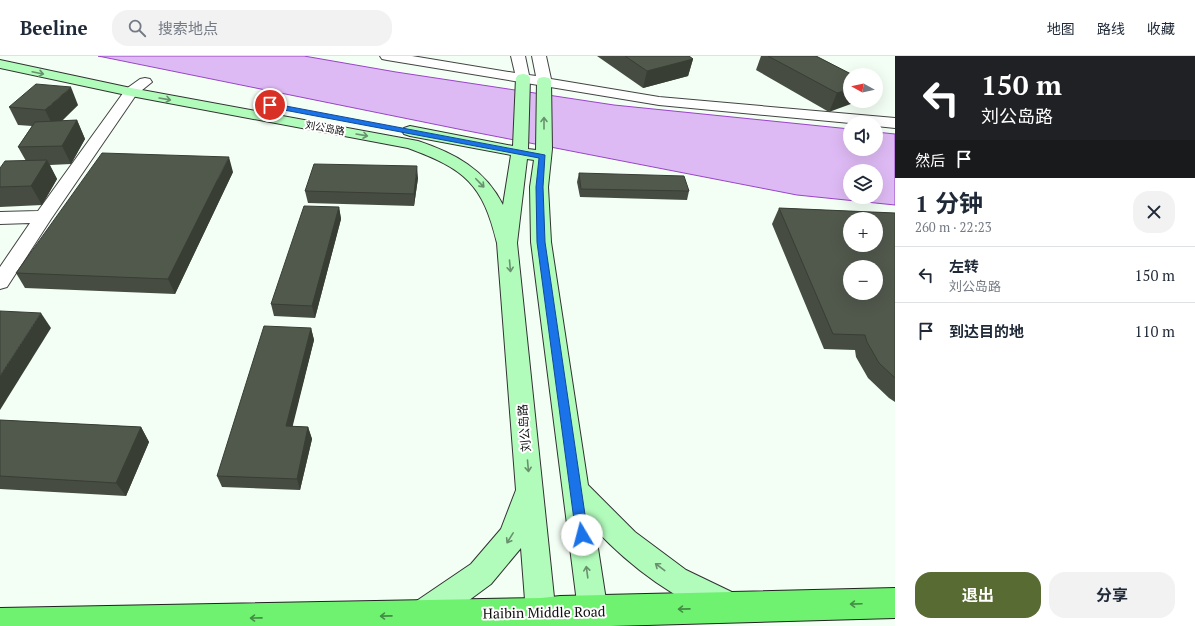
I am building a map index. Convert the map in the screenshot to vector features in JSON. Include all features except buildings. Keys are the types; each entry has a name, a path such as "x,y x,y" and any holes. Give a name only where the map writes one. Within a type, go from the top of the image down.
{"main road":[{"name":"刘公岛路","path":"19,56 145,82 520,154 508,243 542,619"},
{"name":"刘公岛路","path":"0,64 130,92 412,144 441,154 466,169 484,187 497,210 508,243"},
{"path":"520,154 523,78"},
{"path":"544,89 543,158 539,187 541,242 594,618"},
{"path":"412,144 520,154 543,158"},
{"path":"423,615 481,574 512,537 530,489"},
{"path":"576,490 625,541 676,580 730,608"},
{"name":"Haibin Middle Road","path":"0,623 423,615 542,619 560,611 594,618 730,608 895,603"}],"street":[{"path":"387,56 523,78 544,89 895,123"},
{"path":"518,56 523,78"},
{"path":"539,56 542,61 544,89"},
{"path":"0,282 43,217 130,92 145,82"},
{"path":"0,218 43,217"}],"shaded area":[{"path":"98,56 304,56 396,72 614,105 843,128 843,156 883,156 883,133 895,134 895,205 883,204 883,164 843,164 843,200 797,195 463,130"}],"route":[{"path":"270,105 543,156 539,187 541,242 582,535"}]}
